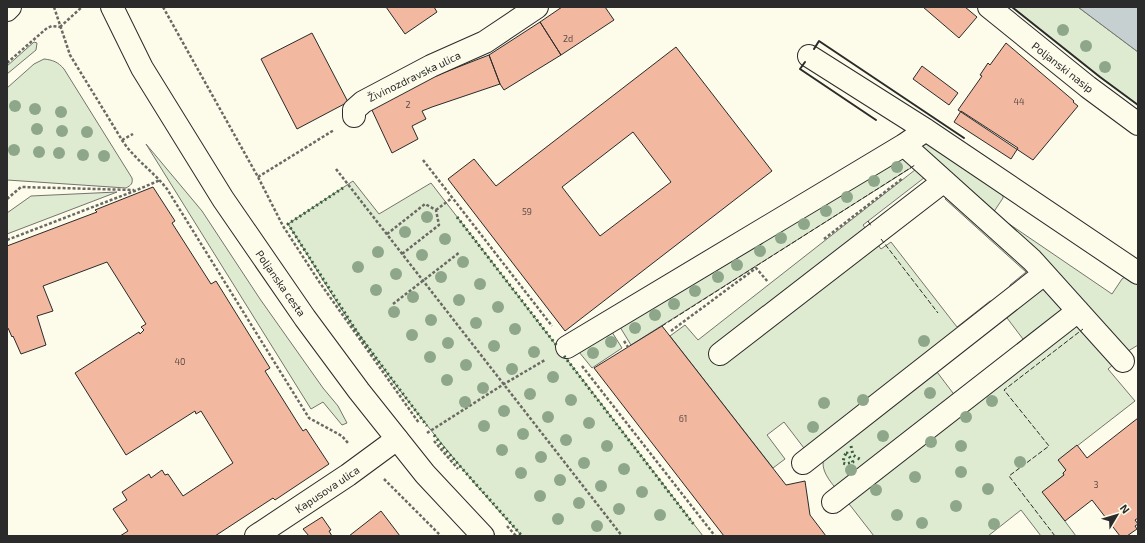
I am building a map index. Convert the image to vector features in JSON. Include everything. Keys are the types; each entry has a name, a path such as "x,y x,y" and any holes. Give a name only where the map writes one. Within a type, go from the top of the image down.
{"main road":[{"path":"7,10 10,7"},
{"name":"Poljanska cesta","path":"112,7 142,68 223,199 305,318 397,439 436,486 483,536"},
{"name":"Živinozdravska ulica","path":"354,116 354,110 363,102 431,66 485,42 537,7"},
{"name":"Poljanski nasip","path":"989,7 1088,87 1138,124"},
{"path":"809,56 926,130 1138,273"},
{"path":"567,347 904,145 926,130"},
{"path":"904,145 1032,260 1123,361"},
{"path":"720,354 944,181"},
{"path":"804,463 1044,274"},
{"path":"833,502 1078,311"},
{"name":"Kapusova ulica","path":"256,536 348,475 397,439"}],"path":[{"path":"54,7 70,55 122,140 129,151 160,180 167,189 309,418 342,436 348,442"},
{"path":"7,62 47,28 52,26 60,27 82,7"},
{"path":"163,7 258,177 283,226 320,283 388,380 446,456"},
{"path":"258,177 354,116"},
{"path":"122,140 133,134"},
{"path":"423,160 715,536"},
{"path":"336,168 622,536"},
{"path":"7,240 160,180"},
{"path":"7,199 21,187 137,190"},
{"path":"436,210 452,198"},
{"path":"387,234 425,204 436,210"},
{"path":"402,254 439,225 436,210"},
{"path":"393,304 460,252"},
{"path":"671,330 756,268 768,282"},
{"path":"427,433 504,384 567,347"},
{"path":"393,489 441,536"}],"green space":[{"path":"1012,7 1078,7 1138,52 1138,105 1100,77"},
{"path":"34,42 37,43 36,50 7,74 7,66"},
{"path":"44,59 55,62 64,69 132,178 132,183 126,188 7,180 7,88 34,64"},
{"path":"925,141 1003,195 1003,198 993,213 1112,294 1125,277 1138,285 1138,345 1125,353 915,148"},
{"path":"146,144 202,211 260,299 323,388 338,406 347,423 342,425 323,402 311,409"},
{"path":"906,153 917,164 631,345 620,327"},
{"path":"920,166 929,174 863,225 881,249 891,242 957,327 990,301 993,302 807,452 784,422 767,435 785,459 773,468 670,336 685,325 698,340"},
{"path":"353,181 379,214 431,183 703,536 522,536 458,463 398,388 350,322 288,224"},
{"path":"117,192 7,234 7,213 31,196"},
{"path":"951,195 1036,273 1010,288 1010,285 1026,272 945,199"},
{"path":"1044,282 1067,310 1026,343 1004,314"},
{"path":"1077,319 1115,363 1108,369 1135,401 1059,460 1066,470 1063,473 1064,475 1043,492 1076,536 1041,536 1021,510 988,536 874,536 846,500"},
{"path":"612,332 622,348 592,368 579,352"},
{"path":"934,368 956,397 837,490 823,467 824,458"}],"shaded area":[{"path":"1078,7 1138,7 1138,52"}],"building":[{"path":"386,7 434,7 437,12 405,34"},
{"path":"562,7 605,7 614,20 561,55 540,22"},
{"path":"923,7 965,7 977,17 959,38"},
{"path":"540,22 561,55 504,90 500,84 489,55"},
{"path":"312,33 348,102 297,129 261,59"},
{"path":"1006,43 1078,106 1033,160 958,110 982,76 980,75 988,63 990,65"},
{"path":"676,47 772,171 565,331 448,179 474,159 496,186","holes":["633,132 671,182 600,236 562,187"]},
{"path":"489,55 500,84 422,111 426,119 412,126 418,139 392,153 371,108 435,76"},
{"path":"922,66 958,93 949,105 913,79"},
{"path":"961,111 1018,148 1011,159 954,122"},
{"path":"153,187 175,221 172,223 211,284 216,281 270,368 265,371 299,425 303,431 306,429 329,464 275,500 273,498 215,536 120,536 128,531 113,509 127,500 122,492 149,474 151,478 162,470 165,475 168,474 183,496 233,463 201,411 196,414 195,411 126,455 75,373 139,332 140,334 144,330 141,327 146,324 107,262 43,286 53,311 37,316 46,345 21,354 13,336 12,337 7,328 7,246 97,212 95,210"},
{"path":"662,326 786,485 805,481 810,515 826,536 724,536 594,368"},
{"path":"1138,418 1138,518 1135,520 1138,524 1135,526 1137,529 1127,536 1120,536 1092,500 1065,521 1042,492 1064,475 1063,473 1066,470 1058,460 1077,445 1087,458"},
{"path":"381,511 400,536 349,536"},
{"path":"322,517 331,530 329,531 332,536 309,536 303,529"}],"hedge":[{"path":"343,188 288,224 359,335 427,426"},
{"path":"457,217 557,346"},
{"path":"564,356 695,526"},
{"path":"434,435 522,536"},
{"path":"851,446 853,455 861,460"},
{"path":"846,453 847,453 853,462 846,464 843,463 846,453"}],"fence":[{"path":"662,326 915,165"},
{"path":"868,221 871,226"},
{"path":"881,239 938,313"},
{"path":"1055,536 1009,476 1049,446 1004,390 1083,329"}],"wall":[{"path":"1012,7 1100,77 1138,105"},
{"path":"814,49 819,41 964,138"},
{"path":"805,62 800,69 876,120"}]}
